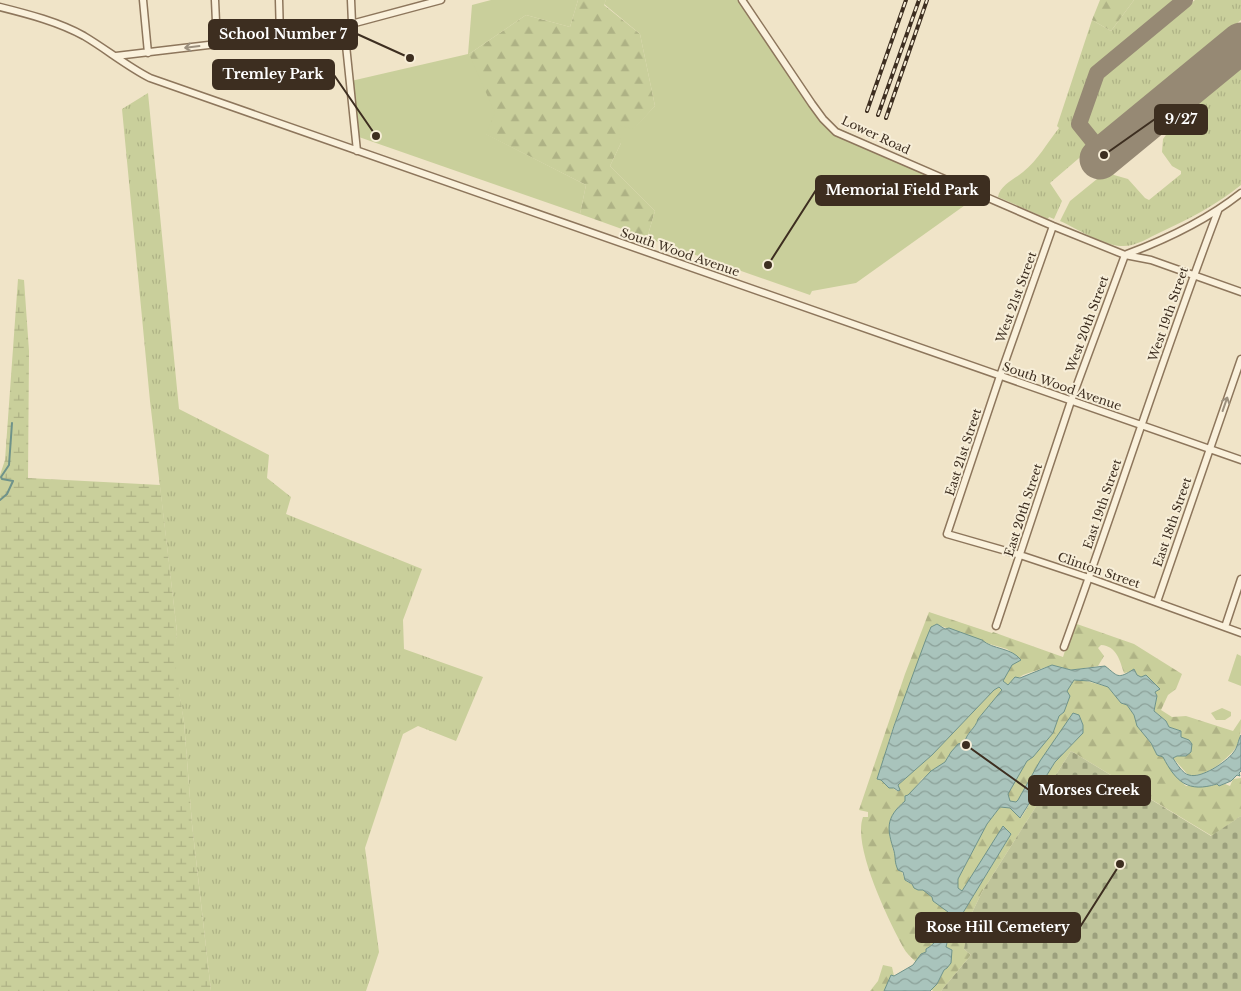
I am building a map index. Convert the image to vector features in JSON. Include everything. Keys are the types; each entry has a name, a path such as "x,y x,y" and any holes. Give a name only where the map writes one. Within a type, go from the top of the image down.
{"street":[{"path":"143,0 148,53"},
{"path":"215,0 217,44"},
{"path":"279,0 280,36"},
{"path":"351,0 352,23"},
{"path":"116,56 280,36 344,26 441,0"},
{"name":"Lower Road","path":"742,0 812,104 836,132 1053,226 1125,255 1150,260 1241,292"},
{"name":"South Wood Avenue","path":"0,8 60,25 82,35 150,78 1241,460"},
{"path":"344,26 357,150"},
{"path":"1125,255 1164,239 1218,211 1241,193"},
{"name":"West 19th Street","path":"1141,425 1218,211"},
{"name":"West 21st Street","path":"1000,376 1053,226"},
{"name":"West 20th Street","path":"1071,401 1125,255"},
{"name":"East 18th Street","path":"1157,602 1241,359"},
{"name":"East 21st Street","path":"947,534 1000,376"},
{"name":"East 20th Street","path":"996,626 1071,401"},
{"name":"East 19th Street","path":"1064,647 1141,425"},
{"name":"Clinton Street","path":"947,534 1020,555 1089,578 1241,633"},
{"path":"1225,627 1241,579"}],"green space":[{"path":"491,0 578,0 570,27 526,15 469,54 495,113 486,134 586,185 580,214 356,136 351,81 468,54 472,5"},
{"path":"578,0 606,0 604,5 640,34 655,106 621,143 610,166 655,211 647,238 580,214 586,185 485,134 469,54 526,15 570,27"},
{"path":"606,0 742,0 825,122 982,193 856,283 812,291 810,295 647,238 655,211 610,166 621,143 617,125 633,129 655,106 640,34 604,4"},
{"path":"1100,0 1134,0 1111,31 1092,20"},
{"path":"1134,0 1180,0 1094,73 1083,100 1078,123 1081,133 1092,147 1050,183 1062,201 1054,219 1049,217 1048,219 998,197 1005,186 1033,162 1059,128 1057,126 1092,20 1111,31"},
{"path":"1195,0 1241,0 1241,20 1099,136 1096,136 1088,126 1088,120 1103,77"},
{"path":"1241,65 1241,185 1192,217 1136,244 1126,246 1106,243 1060,221 1070,201 1108,170 1114,175 1128,179 1149,200 1181,174 1181,171 1172,166 1162,152 1163,139 1171,128 1169,124"},
{"path":"148,93 179,409 269,455 267,478 291,497 286,514 422,569 403,620 404,649 483,677 456,741 418,726 403,734 365,848 379,952 366,991 211,991 192,824 184,722 173,659 177,632 150,401 122,109"},
{"path":"18,279 24,280 29,351 28,478 160,485 177,632 174,659 184,722 192,824 211,991 0,991 0,475 5,460"},
{"path":"929,612 1063,657 1074,623 1134,644 1182,674 1176,689 1168,695 1161,710 1172,717 1186,716 1233,731 1241,719 1241,727 1239,740 1230,755 1208,771 1189,776 1173,758 1177,756 1189,740 1181,737 1181,731 1169,727 1166,721 1154,711 1157,696 1155,692 1159,689 1146,675 1141,678 1129,672 1124,673 1117,655 1111,648 1101,645 1098,648 1104,656 1098,666 1071,670 1052,665 1023,675 1008,685 1003,681 1012,664 1011,652 941,626 896,720 884,760 881,780 897,791 899,790 898,785 932,755 994,690 999,687 1003,690 978,719 967,735 965,742 951,752 945,762 922,779 898,807 892,847 905,880 925,891 948,912 948,917 941,933 916,962 903,947 881,902 867,864 863,846 861,830 863,817 868,817 868,812 859,810 905,674"},
{"path":"1237,654 1241,656 1241,686 1228,681"},
{"path":"1079,679 1108,687 1121,703 1127,705 1134,715 1137,726 1151,743 1157,755 1163,757 1176,776 1186,786 1212,786 1217,784 1219,786 1225,784 1230,786 1233,779 1241,778 1241,816 1212,836 1071,751 982,892 970,917 964,949 971,955 941,991 933,991 931,989 937,984 950,963 952,950 946,947 949,934 956,927 955,923 1011,834 1003,827 962,891 958,888 958,879 987,824 1000,807 1010,808 1021,818 1055,762 1083,733 1083,725 1079,715 1040,761 1018,801 1010,801 1007,794 1027,761 1033,757 1053,733 1059,716 1064,712 1069,696 1066,691 1072,682"},
{"path":"1222,708 1231,712 1231,716 1225,720 1216,720 1211,713"},
{"path":"1071,751 1211,836 1241,816 1241,991 941,991 971,955 964,949 970,917 982,892"},
{"path":"883,965 892,967 894,976 884,991 870,991 878,981"}],"water":[{"path":"937,624 945,629 949,628 982,640 991,646 1017,656 1021,660 1012,665 1003,681 1008,685 1015,677 1020,678 1052,665 1071,670 1105,666 1121,676 1134,669 1137,675 1141,677 1146,675 1160,689 1155,692 1157,696 1154,711 1166,721 1169,727 1181,731 1181,737 1189,740 1192,744 1191,752 1186,756 1173,758 1182,770 1194,776 1213,769 1233,753 1241,735 1241,771 1239,773 1240,776 1237,775 1231,781 1219,786 1217,784 1198,787 1184,783 1173,773 1163,757 1157,755 1151,743 1137,726 1134,715 1127,705 1121,703 1108,687 1090,681 1074,680 1067,691 1070,696 1064,712 1059,716 1053,733 1033,757 1027,761 1008,794 1010,801 1016,802 1018,800 1040,761 1073,713 1079,715 1083,725 1083,733 1055,762 1020,818 1010,808 1000,807 987,824 958,879 958,888 962,891 1003,826 1011,834 955,923 956,927 949,934 946,947 952,950 951,963 930,991 884,991 891,975 894,976 913,965 921,954 926,952 926,949 934,943 948,917 948,912 933,901 932,897 923,890 914,888 912,884 905,880 903,872 898,870 889,830 891,818 898,807 905,801 905,796 931,771 945,762 958,744 965,742 978,719 1002,690 999,687 994,690 932,755 898,785 900,790 889,788 881,780 877,779 926,639 931,627"}],"waterway":[{"path":"0,500 7,494 13,481 2,479 1,477 9,465 12,423"}],"taxiway":[{"path":"1104,155 1079,124 1097,73 1185,0"}],"runway":[{"path":"1100,159 1241,43"}],"railway":[{"path":"867,111 906,0"},
{"path":"878,115 919,0"},
{"path":"886,118 927,0"}],"place":[{"name":"School Number 7","path":"410,58"},
{"name":"Tremley Park","path":"376,136"},
{"name":"9/27","path":"1104,155"},
{"name":"Memorial Field Park","path":"768,265"},
{"name":"Morses Creek","path":"966,745"},
{"name":"Rose Hill Cemetery","path":"1120,864"}]}
